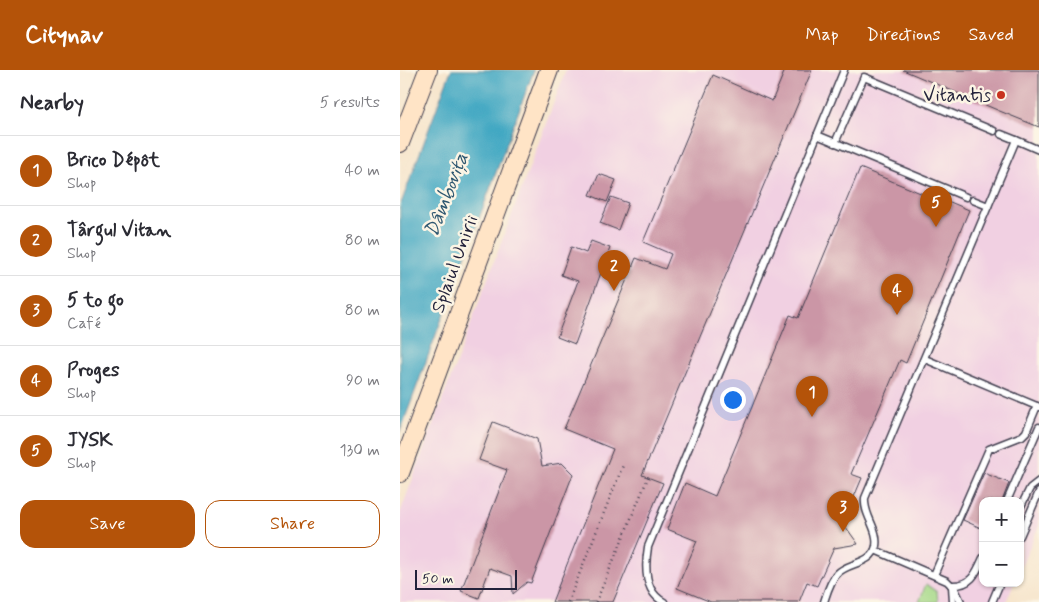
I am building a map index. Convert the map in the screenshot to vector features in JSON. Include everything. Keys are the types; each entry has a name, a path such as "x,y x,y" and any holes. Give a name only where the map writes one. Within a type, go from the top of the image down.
{"main road":[{"path":"400,144 428,70"},
{"name":"Splaiul Unirii","path":"400,473 549,70"}],"lane":[{"path":"664,602 653,592 648,582 646,572 648,547 844,70"},
{"path":"835,143 864,77 994,131"},
{"path":"1001,134 1039,150"},
{"path":"817,135 966,197"},
{"path":"824,602 837,573 869,557 874,550 876,539 865,510 865,498 1016,140"},
{"path":"973,200 988,206"},
{"path":"924,359 1038,406 1026,432 1022,436 988,449 934,575"},
{"path":"1009,497 1039,427"},
{"path":"1024,500 1030,488 1039,481"},
{"path":"1024,527 1039,492"},
{"path":"874,550 951,584 959,595 961,602"},
{"path":"951,584 963,584 974,578 979,567"},
{"path":"951,584 953,602"},
{"path":"992,602 998,587"}],"path":[{"path":"568,602 624,463"},
{"path":"596,602 650,473"}],"shaded area":[{"path":"566,70 1039,70 1039,526 1024,560 1024,497 979,497 979,587 1012,587 1006,602 400,602 400,513"}],"green space":[{"path":"926,584 937,592 938,602 919,602"}],"water":[{"name":"Dâmbovița","path":"451,70 534,70 400,432 400,206"}],"building":[{"path":"785,70 812,70 642,475 663,483 613,602 552,602 613,449 564,429 636,258 665,269 671,254 643,242 713,75 772,101"},
{"name":"Vitantis","path":"903,70 1039,70 1039,127 1002,112"},
{"path":"860,168 935,199 936,196 969,210 906,363 900,360 851,474 862,478 843,523 858,544 834,548 817,586 807,582 799,602 711,602 677,588 697,541 667,529 685,483 715,496 790,315 798,318"},
{"path":"599,174 616,180 607,202 590,195"},
{"path":"611,197 628,203 618,230 600,223"},
{"path":"591,241 610,248 575,344 557,337 578,281 561,275 571,247 586,253"},
{"path":"493,422 537,439 542,466 562,463 573,474 531,583 527,582 513,594 512,576 490,568 479,598 461,591 507,470 479,460"},
{"path":"984,473 1009,483 1004,497 979,497 979,527 963,520"}],"place":[{"name":"Vitantis","path":"1001,95"},
{"name":"JYSK","path":"936,227"},
{"name":"Târgul Vitan","path":"614,291"},
{"name":"Proges","path":"897,315"},
{"name":"Brico Dépôt","path":"812,417"},
{"name":"5 to go","path":"843,532"}]}
